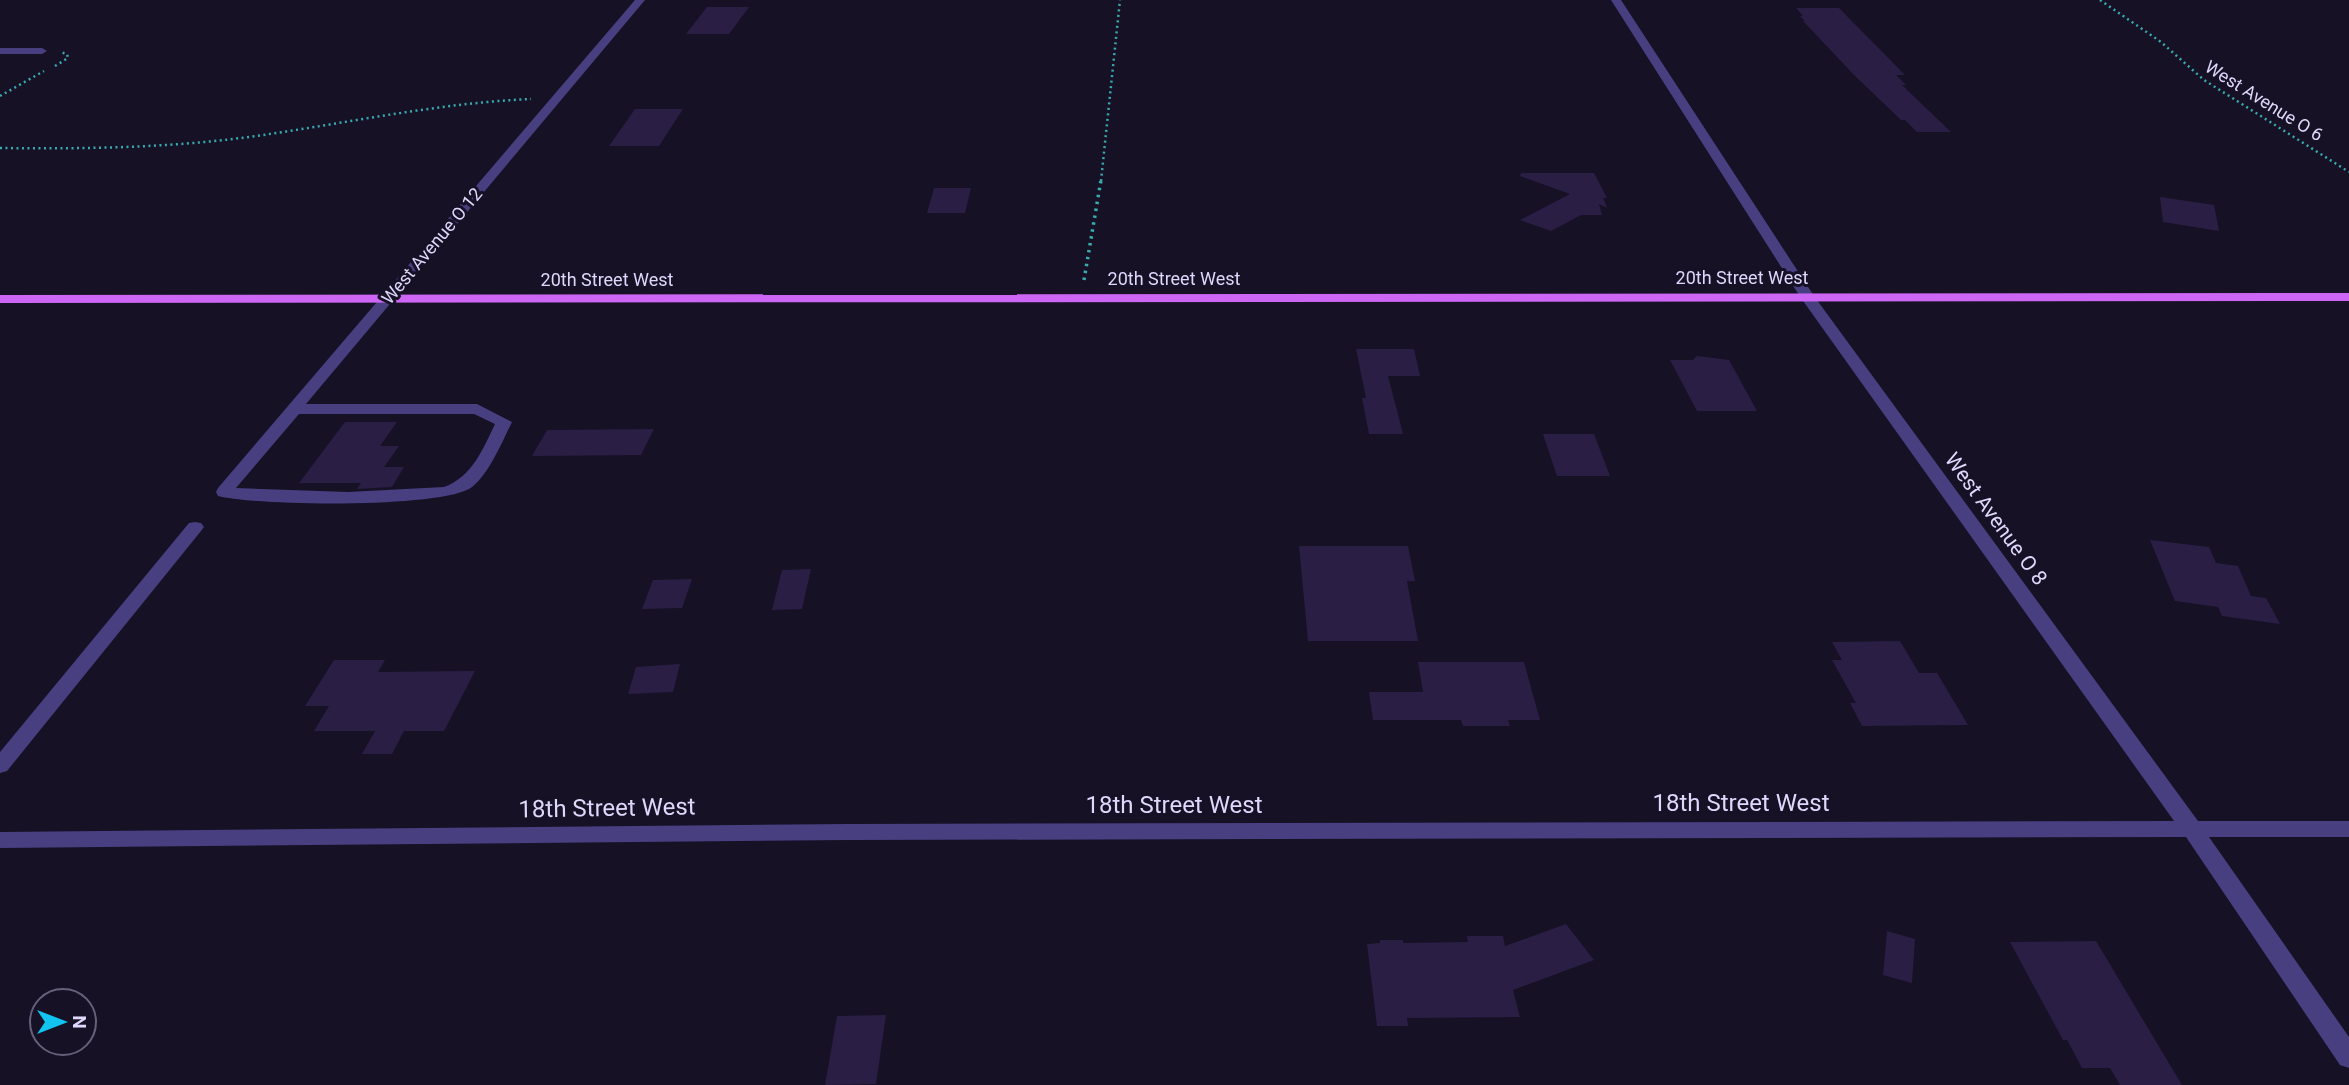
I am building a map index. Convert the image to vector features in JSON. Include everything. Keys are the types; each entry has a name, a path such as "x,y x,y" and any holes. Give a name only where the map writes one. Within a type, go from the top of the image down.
{"main road":[{"name":"20th Street West","path":"0,299 2349,297"}],"street":[{"name":"West Avenue O 12","path":"295,409 477,409 504,422 490,451 464,485 436,495 291,497 224,492 640,0"},
{"name":"West Avenue O 8","path":"1616,0 1808,298 2192,828 2349,1057"},
{"path":"0,51 42,51"},
{"path":"0,64 22,51"},
{"path":"0,766 195,527"},
{"name":"18th Street West","path":"0,840 849,832 2349,829"}],"path":[{"path":"1086,298 1086,263 1098,205 1120,0"},
{"name":"West Avenue O 6","path":"2100,0 2161,43 2204,80 2349,172"},
{"path":"0,148 127,148 180,145 487,102 557,99"}],"building":[{"path":"707,7 749,7 729,34 686,34"},
{"path":"1796,8 1839,8 1905,75 1896,75 1906,85 1902,85 1951,132 1917,132 1905,120 1901,120 1803,21 1800,16 1803,16"},
{"path":"635,109 683,109 659,146 609,146"},
{"path":"1521,173 1594,173 1607,198 1603,198 1607,208 1599,204 1602,215 1581,215 1551,231 1520,220 1570,194 1520,176"},
{"path":"934,188 971,188 965,213 927,213"},
{"path":"2160,197 2214,205 2219,231 2163,222"},
{"path":"1356,349 1414,349 1420,376 1388,376 1403,434 1369,434 1362,398 1366,398"},
{"path":"1697,356 1729,360 1757,411 1697,411 1670,360 1693,360"},
{"path":"345,422 397,422 380,446 399,446 384,467 404,467 392,487 357,489 361,483 299,483"},
{"path":"654,429 641,455 532,456 547,430"},
{"path":"1543,434 1594,434 1610,476 1557,476"},
{"path":"2150,540 2209,547 2216,563 2238,566 2251,596 2266,598 2280,624 2222,616 2218,607 2175,601"},
{"path":"1299,546 1408,546 1415,581 1407,581 1418,641 1308,641"},
{"path":"811,569 802,609 772,610 782,570"},
{"path":"692,579 682,608 642,609 653,580"},
{"path":"1900,641 1919,673 1937,673 1968,725 1862,726 1850,703 1856,703 1832,660 1842,660 1832,642"},
{"path":"334,660 385,660 378,672 475,671 444,731 404,731 392,754 362,754 375,731 314,731 329,706 305,706"},
{"path":"1418,662 1524,662 1540,720 1508,720 1510,726 1463,726 1461,720 1373,720 1369,692 1423,692"},
{"path":"680,664 673,692 628,694 636,667"},
{"path":"1566,924 1594,960 1513,990 1520,1017 1407,1018 1408,1026 1377,1026 1367,944 1380,943 1380,940 1403,940 1403,943 1468,942 1467,936 1503,936 1505,946"},
{"path":"1887,931 1915,939 1912,983 1883,975"},
{"path":"2096,941 2182,1085 2120,1085 2110,1068 2082,1068 2067,1040 2063,1040 2010,942"},
{"path":"886,1015 876,1084 825,1085 837,1016"}]}
